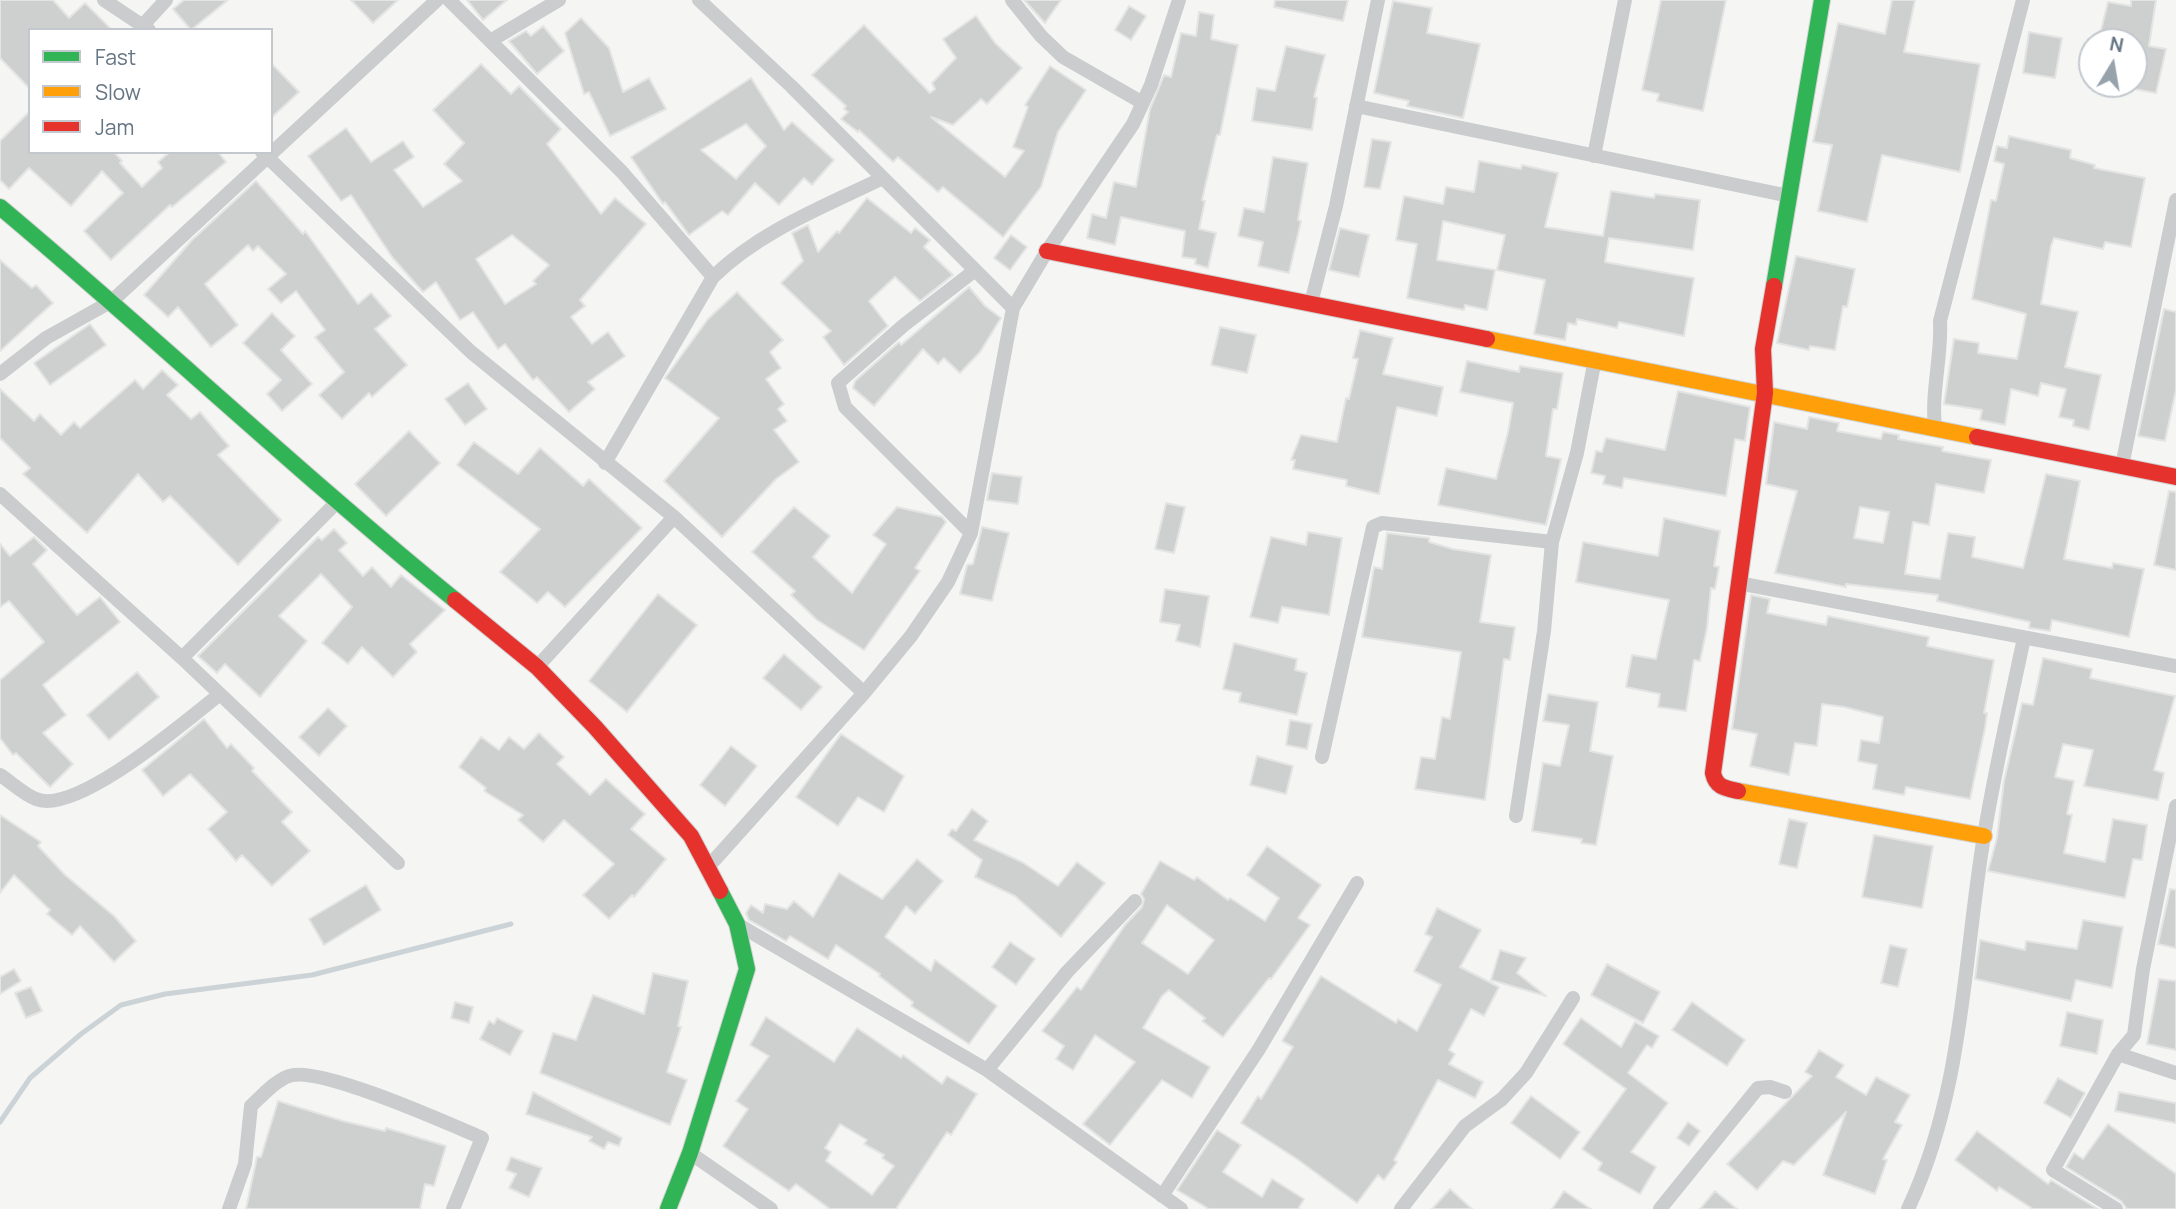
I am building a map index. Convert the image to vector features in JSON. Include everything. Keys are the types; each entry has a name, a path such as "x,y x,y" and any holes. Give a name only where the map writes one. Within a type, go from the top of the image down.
{"street":[{"path":"104,0 147,27 166,0"},
{"path":"273,147 437,0"},
{"path":"449,0 622,172 713,277"},
{"path":"490,41 559,0"},
{"path":"699,0 883,177 1013,308"},
{"path":"1012,0 1041,36 1063,57 1143,103"},
{"path":"709,866 864,693 911,636 948,582 971,533 1013,308 1047,251 1097,181 1133,124 1180,0"},
{"path":"1311,303 1336,206 1378,0"},
{"path":"1594,156 1625,0"},
{"path":"1822,0 1763,349 1765,393 1713,773 1715,782 1723,788 1984,836"},
{"path":"1935,427 1932,401 1938,367 1940,321 2023,0"},
{"path":"1356,106 1789,196"},
{"path":"0,374 46,338 112,301 264,155 471,352 674,517 864,693"},
{"path":"605,463 713,277 735,255 793,222 883,177"},
{"path":"2122,466 2176,200"},
{"path":"0,207 112,301 336,503 537,667 595,727 691,836 737,924 747,969 690,1153 668,1209"},
{"path":"1047,251 2176,477"},
{"path":"971,533 845,407 838,383 904,325 974,271"},
{"path":"1516,816 1544,631 1552,542 1577,453 1595,359"},
{"path":"0,494 182,658 398,863"},
{"path":"182,658 336,503"},
{"path":"537,667 674,517"},
{"path":"1322,757 1373,527 1382,523 1552,542"},
{"path":"1738,583 2176,666"},
{"path":"1908,1209 1944,1104 1957,1053 1984,836 2024,638"},
{"path":"0,775 36,800 54,802 128,766 220,694"},
{"path":"2116,1209 2053,1170 2118,1054 2134,1035 2143,969 2174,835 2176,806"},
{"path":"1162,1196 1259,1049 1357,883"},
{"path":"987,1070 1067,971 1135,901"},
{"path":"737,924 987,1070 1181,1209"},
{"path":"1401,1209 1465,1126 1502,1099 1526,1073 1573,998"},
{"path":"2118,1054 2176,1073"},
{"path":"229,1209 245,1164 251,1105 278,1082 304,1073 400,1102 481,1138 453,1209"},
{"path":"1660,1209 1758,1088 1770,1087 1785,1092"},
{"path":"690,1153 771,1209"}],"building":[{"path":"0,0 53,0 69,18 85,3 110,28 28,28 28,87 0,58"},
{"path":"184,0 228,0 193,28 189,28 173,9"},
{"path":"351,0 398,0 373,23"},
{"path":"467,0 507,0 483,20"},
{"path":"1024,0 1061,0 1045,23"},
{"path":"1275,0 1348,0 1343,21 1274,7"},
{"path":"1661,0 1726,0 1703,111 1657,101 1659,94 1642,90"},
{"path":"1892,0 1915,0 1904,52 1980,64 1960,172 1882,155 1867,222 1818,211 1832,145 1813,142 1838,23 1885,34"},
{"path":"2131,0 2156,0 2149,46 2166,49 2156,93 2148,92 2148,28 2102,28 2108,2 2131,6"},
{"path":"1393,1 1432,8 1427,33 1480,44 1463,118 1407,106 1409,101 1374,93"},
{"path":"1129,6 1146,16 1131,40 1115,30"},
{"path":"1199,12 1214,15 1211,39 1238,45 1220,135 1217,135 1202,200 1205,201 1199,229 1216,233 1208,268 1195,264 1196,259 1182,257 1185,231 1121,217 1115,245 1087,238 1092,214 1106,218 1114,182 1136,187 1150,109 1164,75 1171,77 1181,33 1196,36"},
{"path":"976,16 995,43 1022,68 987,104 981,99 953,125 931,117 1005,177 1024,151 1013,147 1028,107 1025,105 1050,66 1086,90 1058,132 1041,187 1003,237 943,187 938,192 898,157 893,162 859,130 858,132 841,119 848,112 844,109 846,106 812,75 864,25 930,93 935,89 932,83 956,58 943,39"},
{"path":"581,18 609,48 623,92 649,78 666,109 610,136 589,92 584,94 565,33"},
{"path":"543,26 564,51 537,74 509,41 526,31 531,36"},
{"path":"2029,32 2062,38 2055,78 2023,73"},
{"path":"1286,46 1325,55 1314,97 1317,98 1312,130 1252,121 1257,88 1275,91"},
{"path":"481,64 511,94 519,86 561,129 547,144 601,214 615,198 646,224 580,300 585,306 571,317 592,344 608,332 625,356 588,382 595,389 569,412 537,377 533,380 505,344 498,349 473,312 460,320 436,282 423,292 392,257 351,195 341,201 308,156 346,128 371,162 403,141 414,157 394,170 423,207 462,181 444,164 464,143 433,110","holes":["512,235 549,265 533,281 536,284 505,304 476,259"]},
{"path":"273,65 299,92 273,116"},
{"path":"751,78 784,130 792,122 834,160 812,185 804,178 779,205 755,183 728,215 722,211 689,235 665,202 663,204 631,157","holes":["746,124 766,146 736,179 701,150"]},
{"path":"28,113 28,154 116,154 122,161 120,163 142,187 162,168 158,162 168,154 220,154 226,162 172,207 170,205 111,260 84,231 123,193 102,171 71,206 29,168 9,189 0,180 0,141"},
{"path":"2009,136 2071,150 2070,158 2095,165 2094,168 2145,178 2131,247 2105,242 2103,249 2054,238 2051,246 2041,304 2078,312 2065,367 2101,375 2089,430 2073,426 2074,420 2059,417 2066,389 2041,383 2038,396 2011,389 2005,425 1980,420 1982,410 1944,404 1954,339 1979,343 1978,353 2017,359 2026,314 1972,299 1991,200 1996,201 2004,164 1994,161 1997,146 2007,148"},
{"path":"1372,139 1391,142 1380,189 1364,187"},
{"path":"1273,157 1308,163 1298,220 1301,221 1289,273 1258,266 1263,242 1238,236 1244,208 1264,212"},
{"path":"1479,161 1521,169 1522,165 1558,173 1545,227 1603,236 1611,191 1654,198 1655,194 1700,200 1693,250 1609,238 1605,262 1694,278 1684,336 1619,322 1617,328 1577,319 1576,325 1568,323 1565,340 1534,334 1545,280 1497,270 1505,235 1443,221 1437,260 1495,270 1487,310 1465,305 1464,310 1407,298 1417,244 1396,240 1404,196 1443,204 1446,187 1474,192"},
{"path":"256,181 303,234 305,231 358,304 371,293 391,316 375,329 407,365 372,397 369,393 342,419 319,395 344,372 315,337 325,330 296,291 281,303 268,289 286,274 258,246 253,251 248,245 205,284 238,325 211,347 178,307 168,317 144,295 192,240"},
{"path":"867,198 911,233 915,228 930,240 924,247 953,275 920,301 895,277 869,301 888,326 844,365 823,337 831,331 781,283 803,261 792,233 808,225 818,252 837,231 839,233"},
{"path":"1340,228 1369,235 1359,277 1329,270"},
{"path":"1011,235 1027,247 1010,270 994,258"},
{"path":"1796,256 1855,269 1847,307 1843,306 1835,350 1810,346 1809,350 1777,343"},
{"path":"0,260 32,288 36,285 53,303 0,351"},
{"path":"969,287 985,306 1001,318 980,352 960,373 944,358 938,364 923,349 874,406 853,388 855,381 899,342 901,345"},
{"path":"737,292 783,340 770,352 781,368 766,379 784,404 778,409 787,421 774,430 799,462 776,479 722,537 664,481 719,418 665,378 708,319"},
{"path":"2164,309 2176,312 2176,390 2165,441 2138,436"},
{"path":"272,313 295,336 281,350 312,384 282,411 267,394 281,380 243,343"},
{"path":"90,324 106,345 50,385 34,363"},
{"path":"1220,327 1256,335 1247,373 1211,365"},
{"path":"1360,330 1393,338 1383,374 1443,387 1437,416 1397,407 1379,494 1346,486 1347,480 1293,469 1295,460 1291,460 1301,435 1337,442 1358,359 1353,358"},
{"path":"1467,361 1519,372 1520,366 1563,373 1557,409 1553,409 1546,456 1561,459 1546,525 1438,505 1446,468 1496,479 1508,432 1513,403 1460,392"},
{"path":"162,370 178,385 167,395 191,419 200,412 229,446 218,455 281,520 238,565 170,496 163,502 138,474 87,533 23,474 30,468 0,438 0,389 34,421 40,414 61,435 74,422 80,428 135,380 143,389"},
{"path":"468,383 487,409 465,425 445,399"},
{"path":"1678,391 1750,407 1745,441 1735,439 1726,496 1624,478 1622,488 1603,484 1605,476 1591,473 1596,451 1602,452 1606,438 1665,450"},
{"path":"1809,417 1839,423 1837,431 1881,439 1883,432 1899,435 1898,439 1943,447 1942,451 1991,460 1984,493 1936,484 1929,525 1913,522 1905,574 1940,579 1948,533 1975,537 1972,557 2023,568 2046,474 2080,481 2064,559 2112,568 2113,563 2144,569 2129,637 2052,620 2050,631 2029,628 2030,622 1937,601 1938,595 1846,584 1846,587 1775,573 1797,491 1766,484 1774,422 1807,429","holes":["1860,507 1889,512 1883,543 1854,538"]},
{"path":"409,431 440,463 386,516 355,484"},
{"path":"474,442 518,474 540,448 583,486 589,479 642,528 565,607 548,592 537,603 500,572 540,529 457,465"},
{"path":"992,473 1022,477 1018,504 987,500"},
{"path":"2169,491 2176,492 2176,570 2154,565"},
{"path":"1166,503 1185,507 1174,553 1155,549"},
{"path":"794,507 830,536 813,557 852,593 886,544 873,535 897,507 942,517 946,522 915,568 920,571 864,650 817,620 791,595 795,591 752,552"},
{"path":"1664,518 1720,531 1714,566 1719,567 1715,589 1711,588 1707,628 1700,661 1694,660 1686,711 1658,707 1660,694 1626,687 1632,655 1656,659 1669,600 1576,582 1583,542 1658,556"},
{"path":"982,527 1009,533 992,601 960,594 967,565 973,564"},
{"path":"334,529 347,543 339,550 363,576 372,567 391,587 401,575 445,610 410,644 417,652 393,677 362,647 348,664 322,643 352,607 321,574 279,616 307,641 260,697 225,664 217,673 198,656 318,537 322,540"},
{"path":"1308,532 1342,538 1329,615 1282,607 1278,623 1250,617 1271,537 1306,545"},
{"path":"1387,533 1429,538 1429,542 1453,549 1491,555 1480,622 1515,627 1510,660 1504,659 1485,800 1415,789 1421,757 1435,759 1442,717 1450,719 1461,652 1362,637 1374,567 1382,569"},
{"path":"34,537 47,550 33,564 77,615 100,597 120,622 43,685 66,715 43,733 73,764 50,787 16,753 13,755 0,738 0,680 44,642 9,601 0,607 0,544 10,556"},
{"path":"1165,589 1209,596 1200,647 1176,641 1180,625 1160,622"},
{"path":"658,594 697,625 627,712 589,681"},
{"path":"1751,595 1770,599 1767,613 1826,625 1828,616 1929,637 1927,646 1994,660 1984,713 1987,713 1985,728 1970,799 1906,787 1904,795 1873,789 1877,765 1858,761 1861,740 1879,743 1883,717 1844,707 1822,704 1817,746 1795,743 1789,775 1750,766 1757,734 1732,729"},
{"path":"1234,643 1297,659 1295,670 1307,673 1297,715 1239,702 1241,693 1223,689"},
{"path":"784,654 822,687 801,710 763,678"},
{"path":"2043,658 2092,669 2090,678 2175,696 2154,770 2164,773 2158,800 2084,786 2093,750 2063,744 2055,777 2074,781 2067,814 2072,815 2064,853 2105,862 2113,819 2147,825 2142,860 2133,859 2125,898 1988,871 1997,838 2004,781 2022,703 2033,705"},
{"path":"137,672 159,697 109,740 87,715"},
{"path":"1548,694 1598,702 1590,751 1613,756 1596,845 1581,843 1582,839 1532,831 1543,763 1560,766 1569,725 1543,721"},
{"path":"328,708 347,726 319,756 299,737"},
{"path":"204,719 227,748 231,744 254,768 252,771 292,812 282,822 310,851 272,886 242,855 236,861 208,829 227,812 190,774 163,796 142,770"},
{"path":"1290,720 1312,724 1307,749 1286,745"},
{"path":"539,733 564,757 557,764 590,795 606,779 645,814 631,829 666,859 634,897 632,895 609,919 583,895 614,864 564,820 543,842 518,820 523,815 484,791 486,788 459,767 481,737 499,750 509,737 524,749"},
{"path":"841,734 904,776 884,812 858,797 838,826 796,797"},
{"path":"731,746 757,766 725,806 700,785"},
{"path":"1257,756 1293,766 1286,794 1250,785"},
{"path":"972,809 988,821 974,840 1022,862 1058,886 1077,862 1105,883 1061,937 1015,896 975,877 982,860 948,835 952,829 956,831"},
{"path":"0,815 41,842 38,846 65,875 114,916 136,941 114,962 80,926 72,935 47,914 50,910 14,875 0,893"},
{"path":"1789,819 1807,823 1797,868 1779,864"},
{"path":"1874,835 1933,846 1922,908 1862,897"},
{"path":"1267,846 1321,885 1298,918 1310,925 1271,979 1269,978 1223,1037 1202,1021 1205,1018 1169,990 1162,996 1143,1028 1210,1067 1192,1098 1162,1080 1110,1145 1083,1124 1135,1062 1095,1035 1073,1070 1056,1059 1064,1046 1042,1031 1077,987 1081,990 1125,925 1142,907 1144,899 1141,894 1160,861 1194,880 1197,877 1228,900 1230,898 1265,921 1279,898 1247,875","holes":["1167,905 1214,940 1188,974 1142,943"]},
{"path":"917,859 943,881 915,914 906,906 885,937 931,971 935,960 997,1006 969,1044 911,1006 913,1002 879,976 880,974 836,945 828,959 790,936 786,941 749,920 746,913 751,905 763,913 765,904 787,909 794,901 813,917 839,873 882,899"},
{"path":"366,885 381,910 324,945 309,919"},
{"path":"2170,889 2176,890 2176,948 2158,944"},
{"path":"1437,908 1481,930 1460,967 1499,987 1484,1016 1471,1009 1449,1050 1455,1054 1449,1064 1483,1082 1475,1098 1438,1080 1394,1160 1397,1162 1384,1180 1378,1175 1357,1203 1297,1159 1241,1123 1258,1096 1261,1099 1293,1047 1282,1041 1321,976 1396,1023 1398,1019 1417,1031 1441,985 1414,971 1432,937 1425,934"},
{"path":"2083,920 2123,927 2112,988 2076,980 2071,1001 1975,979 1980,940 2025,950 2026,941 2077,949"},
{"path":"1010,942 1035,959 1016,985 992,967"},
{"path":"1890,945 1907,949 1898,987 1881,983"},
{"path":"1500,950 1526,958 1517,973 1546,996 1491,980"},
{"path":"1607,964 1660,992 1643,1023 1591,995"},
{"path":"14,969 21,981 0,994 0,977"},
{"path":"653,973 688,981 678,1026 681,1027 667,1072 687,1080 670,1125 540,1073 553,1033 576,1040 593,995 644,1014"},
{"path":"2159,979 2176,981 2176,1050 2147,1044"},
{"path":"31,987 42,1011 26,1018 15,993"},
{"path":"455,1002 473,1007 469,1023 451,1018"},
{"path":"1692,1002 1745,1040 1727,1066 1672,1030"},
{"path":"2067,1012 2103,1020 2097,1054 2060,1046"},
{"path":"766,1017 834,1062 857,1028 901,1058 903,1055 942,1084 947,1076 977,1094 951,1135 947,1132 896,1209 830,1209 796,1184 789,1191 723,1146 748,1109 736,1101 769,1056 750,1045","holes":["840,1124 867,1140 864,1144 884,1155 882,1158 894,1166 872,1195 826,1161 831,1152 825,1148"]},
{"path":"497,1018 523,1031 510,1055 480,1039 489,1021 494,1024"},
{"path":"1581,1018 1621,1047 1635,1022 1659,1036 1652,1048 1647,1045 1628,1073 1668,1103 1631,1152 1656,1167 1640,1194 1598,1170 1602,1163 1582,1149 1626,1089 1563,1044"},
{"path":"1819,1050 1844,1065 1836,1077 1866,1095 1876,1077 1910,1095 1895,1122 1902,1125 1883,1159 1887,1160 1875,1194 1823,1175 1846,1112 1794,1165 1783,1161 1757,1190 1727,1164 1812,1076 1805,1072"},
{"path":"2058,1078 2085,1093 2071,1118 2044,1103"},
{"path":"533,1092 622,1138 619,1146 608,1142 604,1149 589,1141 592,1137 526,1114"},
{"path":"2119,1092 2176,1103 2176,1123 2115,1111"},
{"path":"1531,1096 1580,1132 1560,1159 1511,1123"},
{"path":"278,1101 343,1121 385,1131 386,1128 446,1146 434,1186 425,1184 420,1209 246,1209 257,1157 261,1157"},
{"path":"1688,1122 1700,1131 1689,1146 1677,1138"},
{"path":"2108,1124 2176,1174 2176,1209 2127,1209 2121,1201 2066,1167 2074,1153 2083,1159"},
{"path":"1217,1130 1241,1145 1223,1172 1262,1197 1272,1179 1304,1199 1298,1209 1209,1209 1177,1190"},
{"path":"1977,1131 2048,1184 2051,1180 2098,1209 2033,1209 1999,1187 1997,1191 1955,1160"},
{"path":"511,1157 542,1168 529,1197 509,1188 516,1174 506,1170"},
{"path":"1450,1189 1472,1209 1432,1209"},
{"path":"1564,1191 1591,1209 1552,1209"},
{"path":"1715,1191 1737,1209 1700,1209"}],"waterway":[{"path":"0,1122 30,1078 81,1034 121,1005 165,994 312,975 511,924"}],"traffic: fast":[{"path":"1774,286 1822,0"},
{"path":"0,207 340,504 455,600"},
{"path":"668,1209 690,1153 747,969 737,924 720,891"}],"traffic: slow":[{"path":"1487,339 1977,437"},
{"path":"1738,791 1984,836"}],"traffic: jam":[{"path":"1047,251 1487,339"},
{"path":"1738,791 1721,786 1713,773 1765,393 1763,349 1774,286"},
{"path":"1977,437 2176,477"},
{"path":"455,600 537,667 595,727 691,836 720,891"}]}
